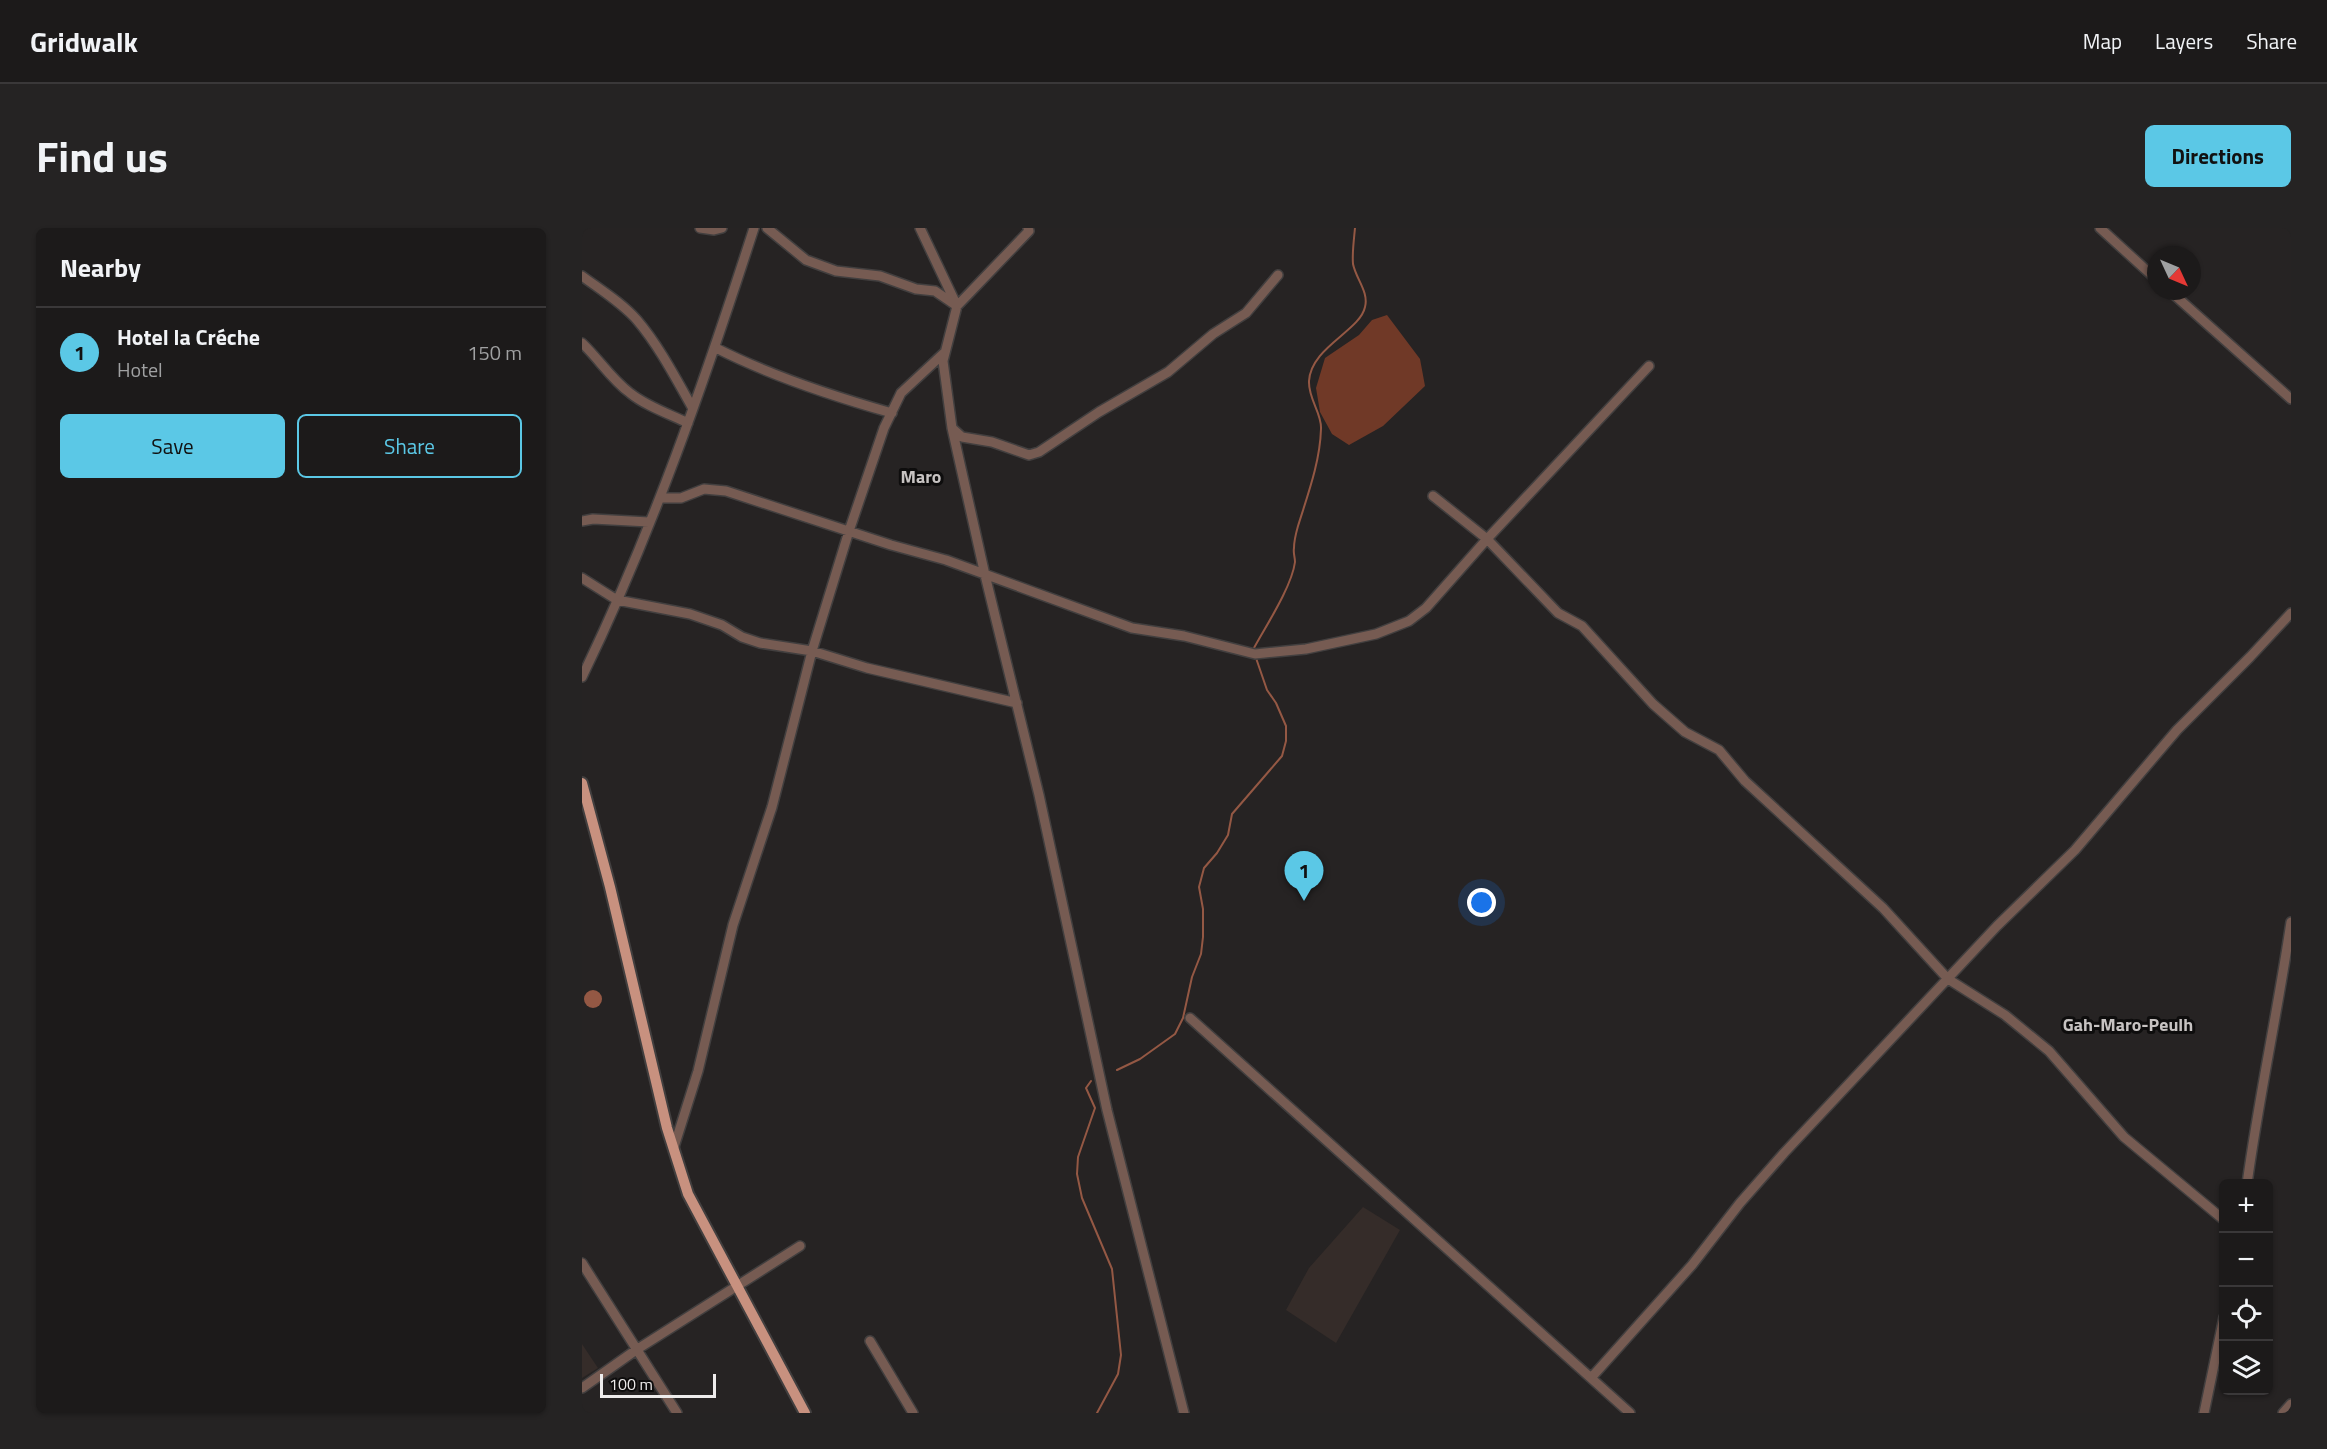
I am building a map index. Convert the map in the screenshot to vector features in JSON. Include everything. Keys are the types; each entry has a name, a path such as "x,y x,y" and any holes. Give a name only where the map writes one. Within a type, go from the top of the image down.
{"main road":[{"path":"582,783 674,1147 688,1194 805,1413"}],"street":[{"path":"700,228 714,230 722,228"},
{"path":"582,677 660,498 692,407 716,348 754,228"},
{"path":"767,228 807,260 836,271 880,276 916,289 935,291 957,306"},
{"path":"920,228 957,306"},
{"path":"1028,228 1029,231 957,306 943,362 952,428 1054,860 1107,1110 1184,1413"},
{"path":"2100,228 2147,271"},
{"path":"952,428 962,437 992,442 1029,455 1039,452 1099,412 1168,372 1213,334 1246,313 1278,275"},
{"path":"582,276 636,319 664,358 692,407"},
{"path":"2180,300 2291,399"},
{"path":"582,343 595,354 610,375 631,395 688,423"},
{"path":"716,348 748,365 845,400 892,413"},
{"path":"674,1147 698,1071 733,925 772,807 812,651 849,531 901,393 944,353"},
{"path":"660,498 681,498 704,489 726,491 946,560 1132,628 1184,636 1255,654 1306,649 1376,634 1410,621 1426,608 1487,539 1649,366"},
{"path":"1433,496 1487,539 1558,613 1582,626 1653,704 1685,732 1719,750 1745,781 1883,908 1948,979 2005,1015 2049,1051 2124,1137 2219,1217"},
{"path":"582,521 600,519 649,522"},
{"path":"582,578 617,600 690,614 722,625 742,637 760,643 812,651 867,668 1017,703"},
{"path":"1591,1378 1692,1266 1740,1203 1784,1153 1997,926 2075,850 2177,730 2291,613"},
{"path":"2248,1179 2291,922"},
{"path":"1190,1018 1630,1413"},
{"path":"582,1388 636,1350 800,1246"},
{"path":"582,1263 677,1413"},
{"path":"2204,1413 2219,1337"},
{"path":"870,1341 913,1413"},
{"path":"2283,1413 2291,1404"}],"shaded area":[{"path":"1387,315 1420,359 1425,386 1383,426 1349,445 1332,434 1320,412 1316,388 1325,358 1359,335 1372,320"},
{"path":"593,990 599,993 602,999 599,1005 593,1008 587,1005 584,999 587,993"},
{"path":"1363,1207 1400,1230 1336,1343 1286,1310 1309,1268"},
{"path":"582,1344 598,1368 582,1378"}],"waterway":[{"path":"1254,648 1278,606 1293,572 1296,534 1316,466 1321,423 1309,388 1312,369 1326,349 1361,316 1365,307 1364,291 1353,264 1355,228"},
{"path":"1117,1070 1140,1059 1175,1034 1183,1018 1192,977 1201,954 1203,909 1199,887 1204,868 1228,835 1232,814 1282,756 1286,741 1286,726 1276,703 1267,690 1256,658"},
{"path":"1091,1081 1086,1088 1095,1108 1078,1157 1077,1174 1082,1198 1112,1269 1121,1355 1118,1374 1097,1413"}],"place":[{"name":"Hotel la Créche","path":"1304,901"}],"district":[{"name":"Maro","path":"921,476"},
{"name":"Gah-Maro-Peulh","path":"2128,1024"}]}
